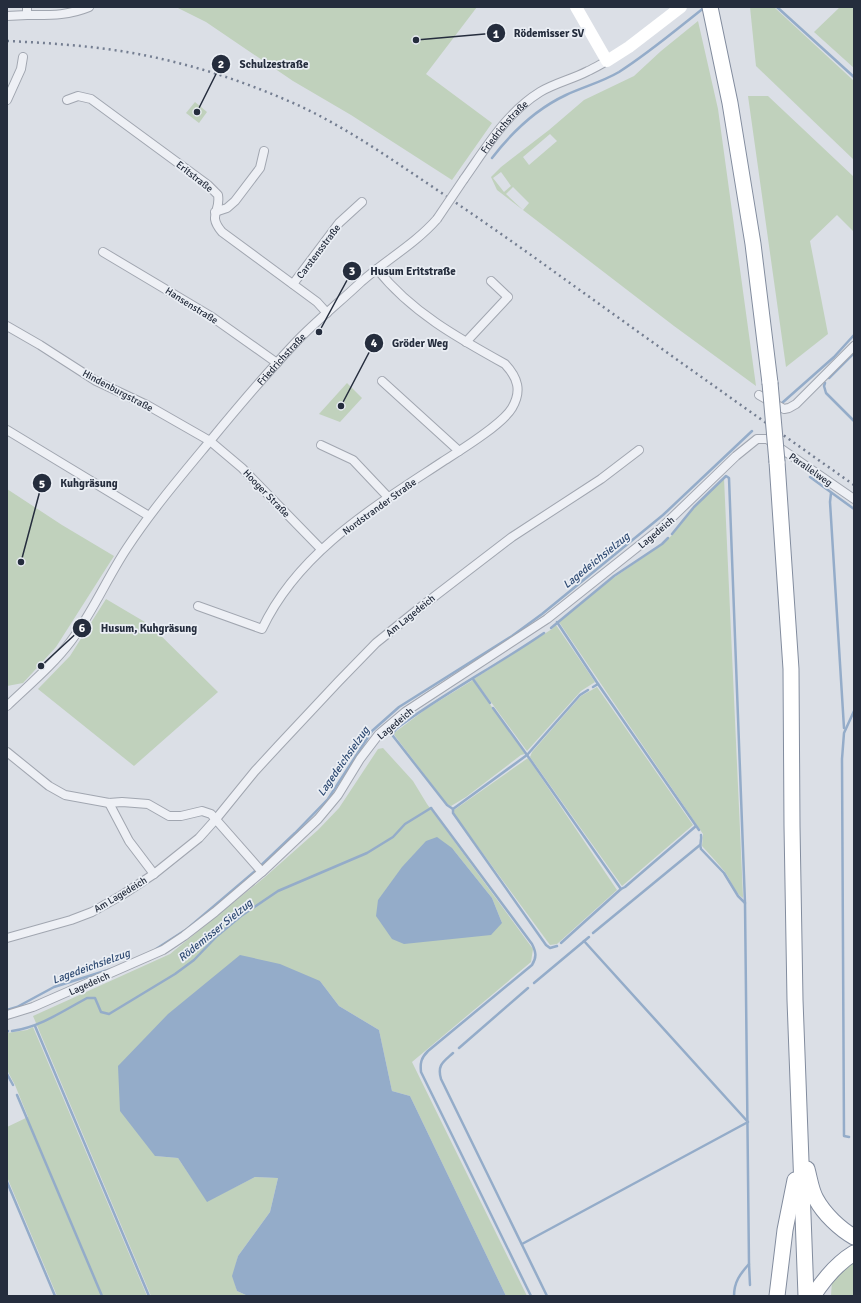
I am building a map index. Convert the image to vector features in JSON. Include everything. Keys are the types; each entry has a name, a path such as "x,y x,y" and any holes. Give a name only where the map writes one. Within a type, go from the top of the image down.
{"highway":[{"path":"710,11 730,104 750,228 770,383 777,462 792,669 792,842 795,1000 806,1296"},
{"path":"800,1151 805,1159 813,1192 817,1201 832,1219 854,1237"},
{"path":"777,1296 785,1230 800,1151"},
{"path":"813,1296 832,1270 854,1253"}],"street":[{"path":"7,16 27,11 57,16 77,12 89,7"},
{"path":"576,7 607,61"},
{"name":"Friedrichstraße","path":"9,702 46,670 71,641 85,621 127,548 149,516 210,441 297,341 377,269 410,245 426,231 437,219 498,131 512,115 525,103 541,92 588,72 629,47 681,7"},
{"path":"7,100 21,69 23,57"},
{"name":"Eritstraße","path":"67,100 78,96 91,99 208,185 218,195 215,221 222,232 317,302 327,313"},
{"path":"215,212 227,208 235,201 260,168 264,151"},
{"name":"Carstensstraße","path":"293,284 339,223 362,202"},
{"name":"Hansenstraße","path":"103,252 212,316 277,363"},
{"path":"377,269 392,287 417,310 466,342 508,297 491,281"},
{"name":"Hindenburgstraße","path":"7,326 96,381 147,405 210,441"},
{"name":"Nordstrander Straße","path":"198,606 262,629 281,595 321,549 354,521 500,422 511,409 517,396 517,383 513,373 505,364 466,342"},
{"path":"759,395 784,409 789,408 796,404 854,346"},
{"path":"382,381 459,451"},
{"path":"7,430 149,516"},
{"name":"Lagedeich","path":"7,1015 33,1007 163,950 215,912 262,872 318,819 338,795 360,759 379,734 404,712 547,619 660,529 757,438 767,439"},
{"name":"Parallelweg","path":"767,439 854,499"},
{"name":"Hooger Straße","path":"210,441 242,468 321,549"},
{"path":"320,445 353,460 388,497"},
{"name":"Am Lagedeich","path":"7,938 71,920 92,912 154,874 199,838 216,820 255,771 279,744 376,643 512,537 601,479 639,450"},
{"path":"7,752 50,786 64,795 109,803 122,802 148,804 169,816 181,816 202,811 210,814 262,872"},
{"path":"109,803 129,841 154,874"}],"green space":[{"path":"176,7 477,7 426,74 492,123 452,180 351,115 293,81 206,22"},
{"path":"750,7 774,7 854,81 854,160 756,66"},
{"path":"840,7 854,7 854,68 814,32"},
{"path":"698,21 718,109 756,386 674,326 523,210 497,190 491,177 501,167 549,130 584,100 634,76 661,51","holes":["550,134 557,141 529,165 523,157","501,172 511,186 504,192 493,178","513,187 529,203 523,210 506,194"]},
{"path":"748,96 768,96 854,177 854,232 837,215 810,241 828,334 786,367"},
{"path":"195,102 207,112 199,123 186,113"},
{"path":"347,383 362,398 340,422 319,414"},
{"path":"724,478 743,898 735,889 725,872 702,846 703,834 559,622 609,581 663,544 694,508"},
{"path":"7,489 62,525 114,556 56,647 23,683 7,686"},
{"path":"106,599 150,625 218,692 134,766 38,689 70,656"},
{"path":"556,625 595,682 581,691 527,751 474,679"},
{"path":"473,680 525,754 521,755 466,797 451,806 447,804 394,733 426,709"},
{"path":"597,687 693,825 622,886 530,757 532,752 581,696"},
{"path":"383,748 413,781 427,804 533,949 531,962 412,1062 527,1296 506,1296 410,1096 392,1091 379,1030 339,1006 320,981 155,1156 178,1158 207,1201 255,1177 278,1178 270,1212 238,1256 233,1276 237,1291 248,1296 151,1296 33,1016 170,954 265,877 318,830 339,808 378,749","holes":["452,848 492,898 502,923"]},
{"path":"528,758 617,890 557,944 550,945 454,814 454,810"},
{"path":"33,1027 147,1296 57,1296 7,1177 7,1127 28,1117 7,1070 7,1033 27,1030"},
{"path":"854,1261 854,1296 831,1296 832,1281"}],"water":[{"path":"437,837 452,848 492,898 502,923 491,935 404,944 392,939 376,916 378,900 402,867 426,841"},
{"path":"240,955 280,964 320,981 339,1006 379,1030 392,1091 410,1096 506,1296 248,1296 237,1291 232,1276 238,1256 270,1212 278,1178 255,1177 207,1202 178,1158 155,1156 120,1111 118,1066 168,1014"}],"waterway":[{"path":"492,158 516,130 535,114 566,95 606,79 619,72 652,49 705,7"},
{"path":"777,7 854,77"},
{"name":"Lagedeichsielzug","path":"782,403 834,357 854,335"},
{"path":"829,378 854,353"},
{"path":"825,383 824,386 826,393 854,421"},
{"name":"Lagedeichsielzug","path":"156,949 187,929 254,872 295,833 328,799 372,731 399,707 512,636 542,614 663,515 752,431"},
{"path":"672,534 694,507 726,476 729,478 745,903 749,1264 738,1278 734,1296"},
{"path":"810,477 854,509"},
{"path":"831,493 830,502 844,728"},
{"path":"551,628 614,576 662,544 668,538"},
{"path":"557,622 699,830"},
{"path":"544,633 415,715 397,728 393,733 393,736 447,805 453,809 453,813 546,945 550,948 557,946"},
{"path":"473,679 490,703"},
{"name":"Rödemisser Sielzug","path":"593,687 598,684"},
{"name":"Rödemisser Sielzug","path":"453,809 527,755 580,695 588,690"},
{"path":"493,708 621,889"},
{"path":"849,1137 844,1136 842,759 844,733 854,711"},
{"path":"431,808 532,944 535,952 535,959 532,965 428,1051 422,1058 421,1066 421,1072 531,1296"},
{"name":"Rödemisser Sielzug","path":"12,1031 42,1022 87,998 95,998 101,1012 109,1014 175,974 194,960 217,936 241,916 278,891 367,853 393,837 405,824 431,808"},
{"path":"561,943 621,889 696,826"},
{"path":"701,835 701,849 724,873 738,896 745,903"},
{"path":"593,933 700,845"},
{"path":"534,983 589,937"},
{"path":"522,1244 748,1122 584,941"},
{"name":"Lagedeichsielzug","path":"7,1010 17,1007 54,987 111,969"},
{"path":"459,1048 528,988"},
{"path":"35,1026 149,1296"},
{"path":"453,1053 440,1067 441,1079 547,1296"},
{"path":"7,1074 13,1085"},
{"path":"17,1095 102,1296"},
{"path":"7,1182 55,1296"},
{"path":"749,1264 750,1285"}],"railway":[{"path":"7,41 89,47 122,51 156,58 227,77 279,97 312,112 376,149 469,212 854,485"}],"place":[{"name":"Rödemisser SV","path":"416,40"},
{"name":"Schulzestraße","path":"197,112"},
{"name":"Husum Eritstraße","path":"319,332"},
{"name":"Gröder Weg","path":"341,406"},
{"name":"Kuhgräsung","path":"21,562"},
{"name":"Husum, Kuhgräsung","path":"41,666"}]}
